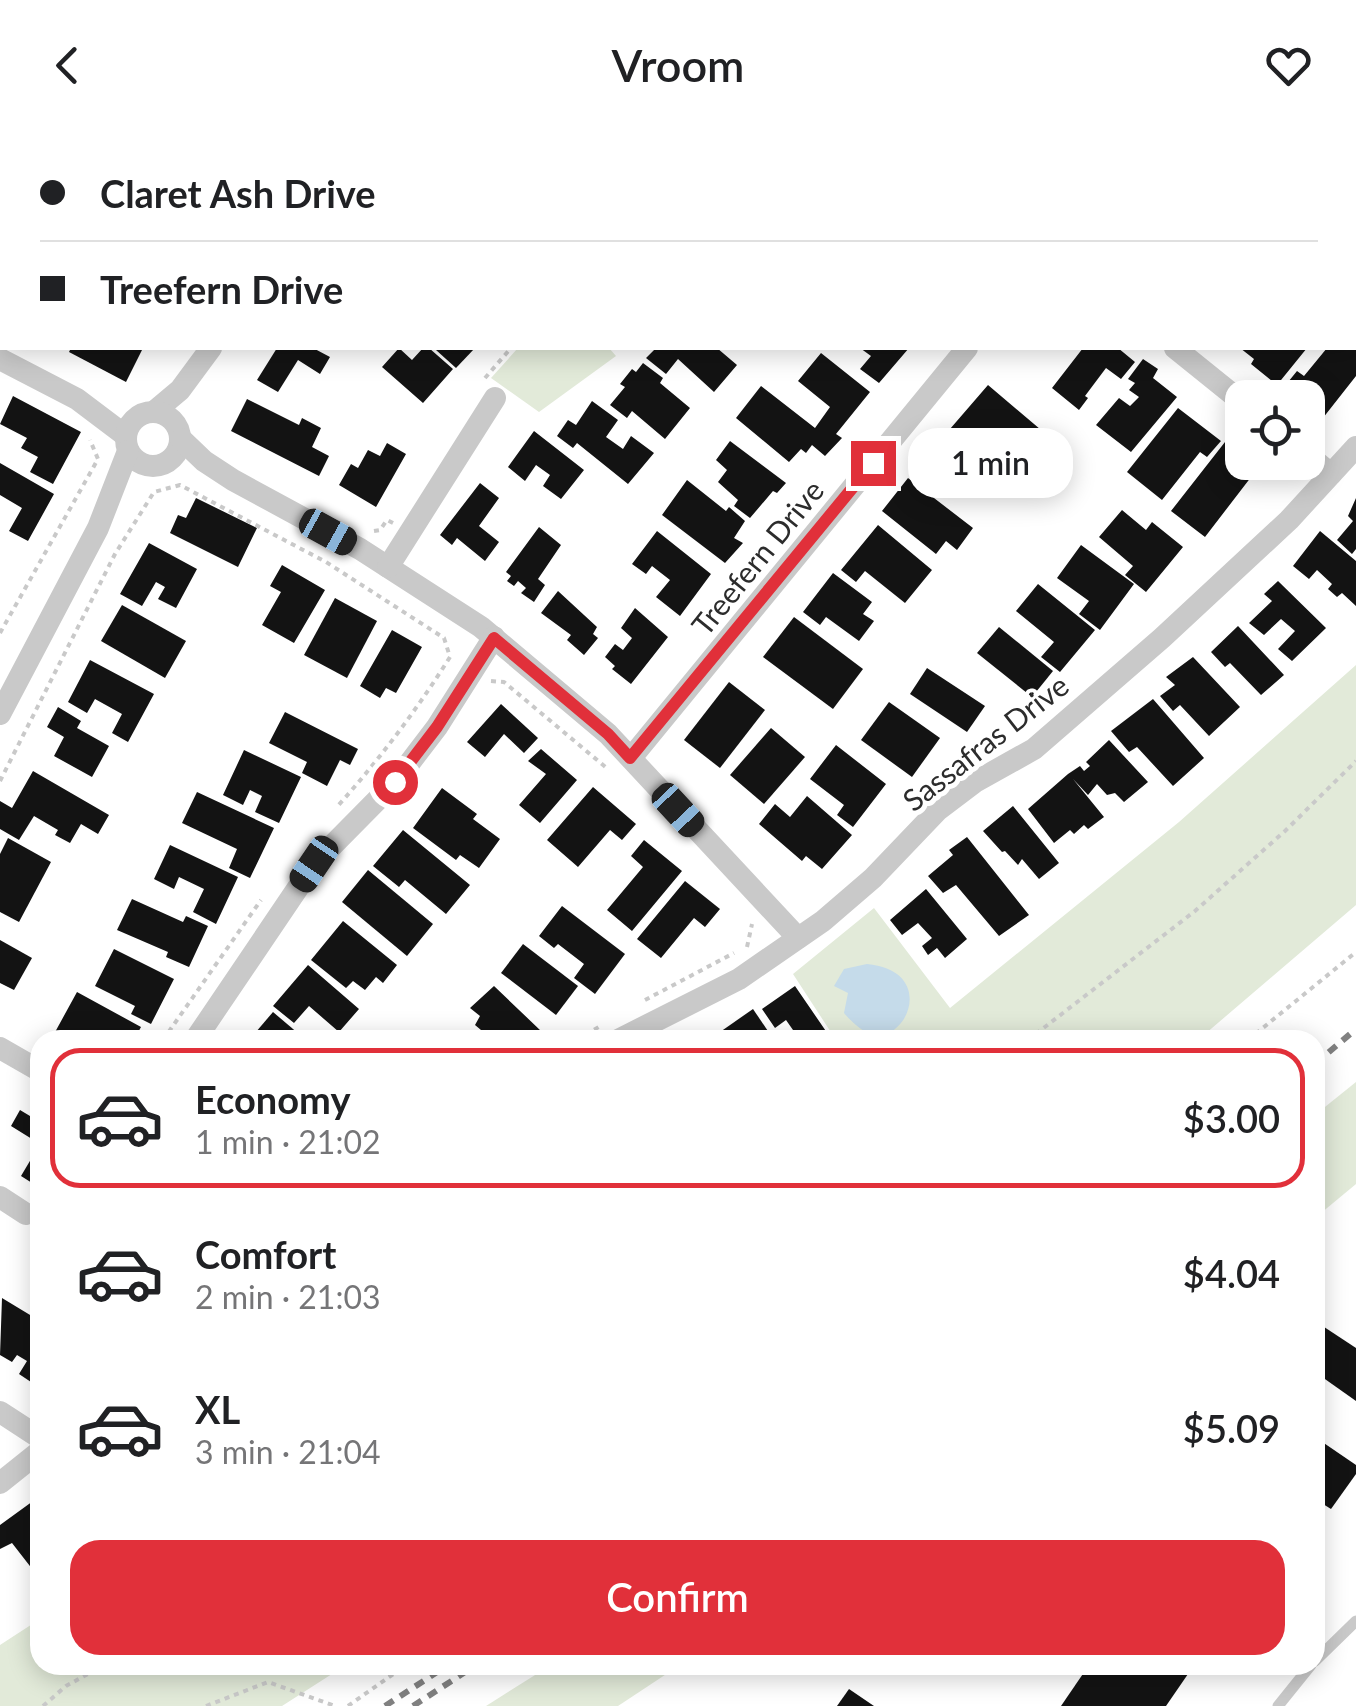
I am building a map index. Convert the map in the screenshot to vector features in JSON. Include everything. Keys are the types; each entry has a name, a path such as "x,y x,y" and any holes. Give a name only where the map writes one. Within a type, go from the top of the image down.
{"street":[{"name":"Treefern Drive","path":"624,768 965,350"},
{"path":"1177,350 1225,388"},
{"path":"0,714 98,528 127,444 146,413 180,390 209,351"},
{"path":"98,528 180,447 185,396 209,351"},
{"path":"0,358 76,398 120,414 146,413 171,418 204,461 388,567 494,638 608,734 624,768 798,938"},
{"path":"76,398 127,444 132,457 233,480"},
{"path":"388,567 495,398"},
{"name":"Sassafras Drive","path":"615,1030 739,979 798,938 873,878 938,810 975,782 1034,749 1148,650 1289,520 1356,448"},
{"path":"1325,469 1331,474"},
{"path":"201,1030 314,864 395,782 437,727 494,638"},
{"path":"0,1048 30,1065"},
{"path":"0,1197 26,1214"},
{"path":"0,1412 30,1432"},
{"path":"0,1483 30,1459"}],"lane":[{"path":"1325,1651 1356,1621"},
{"path":"1278,1706 1303,1675"}],"path":[{"path":"495,398 480,386 509,350"},
{"path":"0,634 98,459 90,440"},
{"path":"0,781 115,554 154,492 180,485 326,562 444,638 450,657 424,700 331,814"},
{"path":"445,665 482,687 487,681 504,682 624,768"},
{"path":"1041,1030 1195,911 1356,761"},
{"path":"170,1030 266,894"},
{"path":"638,1004 748,947 754,926 742,912"},
{"path":"1260,1030 1356,952"},
{"path":"43,1706 86,1675"},
{"path":"348,1706 392,1675"},
{"path":"206,1706 268,1682 335,1706"}],"green space":[{"path":"516,350 611,350 616,356 539,412 491,378"},
{"path":"1356,665 1356,905 1210,1030 829,1030 793,974 874,908 950,1008 1179,822"},
{"path":"1356,1082 1356,1184 1325,1210 1325,1107"},
{"path":"30,1626 30,1675 330,1675 282,1706 0,1706 0,1645"},
{"path":"535,1675 665,1675 618,1706 486,1706"}],"water":[{"path":"867,964 890,970 903,980 909,993 909,1007 894,1030 863,1030 844,1013 848,993 834,986 844,969"}],"building":[{"path":"70,350 142,350 126,382"},
{"path":"276,350 317,350 330,357 320,374 298,360 278,392 257,380"},
{"path":"397,350 412,360 421,350 431,350 453,369 423,403 382,367"},
{"path":"436,350 473,350 456,368"},
{"path":"654,350 719,350 737,365 714,392 678,359 666,374 646,358"},
{"path":"863,350 907,350 879,383 860,369 871,356"},
{"path":"1081,350 1120,350 1135,362 1121,379 1106,368 1079,410 1052,388"},
{"path":"1243,350 1305,350 1281,380 1271,380 1251,364 1254,359"},
{"path":"1325,350 1356,350 1356,376 1325,415 1325,380 1290,380 1297,371 1304,376"},
{"path":"821,353 870,392 836,434 842,438 825,456 812,445 806,453 801,449 789,462 736,418 761,386 815,428 830,407 798,381"},
{"path":"1143,359 1158,369 1153,378 1177,397 1131,452 1096,425 1119,398 1130,406 1139,397 1129,390 1135,383 1128,379"},
{"path":"643,363 690,408 665,439 632,411 627,418 610,405 625,387 620,384"},
{"path":"988,385 1047,435 1021,466 985,435 974,449 950,429"},
{"path":"13,396 81,432 53,484 30,472 38,457 21,448 27,438 0,424"},
{"path":"247,399 299,425 302,418 321,428 312,447 329,456 319,476 231,431"},
{"path":"592,401 618,420 606,437 623,449 631,436 654,453 628,484 577,443 573,448 557,436 568,420 576,425"},
{"path":"1178,408 1221,441 1207,457 1200,452 1162,500 1127,472"},
{"path":"534,431 584,470 561,499 543,486 550,475 536,465 525,481 508,467"},
{"path":"949,434 993,469 973,494 945,472 935,485 918,472"},
{"path":"730,441 786,483 777,493 773,491 750,518 734,506 738,500 718,482 727,470 716,460"},
{"path":"1225,442 1225,480 1249,480 1205,537 1171,511"},
{"path":"387,443 406,454 376,507 339,485 351,464 358,468 368,450 380,456"},
{"path":"0,463 54,494 28,541 9,531 22,508 0,495"},
{"path":"908,478 973,528 957,550 946,541 936,554 882,511"},
{"path":"687,480 745,521 734,538 743,543 725,563 662,515"},
{"path":"480,483 499,498 479,526 499,542 485,561 457,538 452,545 440,535"},
{"path":"196,498 257,528 238,567 170,533 178,515 186,518"},
{"path":"1356,498 1356,549 1352,554 1337,540 1353,521 1348,516"},
{"path":"1122,510 1146,530 1152,522 1183,547 1146,592 1125,575 1133,566 1099,537"},
{"path":"878,525 932,570 905,603 865,571 856,582 841,570"},
{"path":"539,527 561,545 538,579 545,585 534,602 521,593 526,588 518,581 514,586 507,581 511,576 506,572"},
{"path":"657,531 711,574 680,616 656,597 670,580 652,566 646,574 632,564"},
{"path":"1320,531 1356,561 1356,606 1342,593 1337,597 1328,589 1332,584 1317,570 1309,579 1293,566"},
{"path":"149,543 197,569 176,608 158,599 165,587 156,582 142,606 120,594"},
{"path":"1081,545 1134,584 1100,630 1079,614 1089,601 1057,578"},
{"path":"282,565 325,590 294,643 262,625 281,592 270,586"},
{"path":"833,573 872,602 863,614 874,621 859,641 826,617 820,625 803,612"},
{"path":"1278,581 1326,628 1292,661 1278,649 1295,631 1281,619 1264,635 1249,623 1272,601 1264,594"},
{"path":"1038,584 1095,630 1060,672 1041,657 1054,642 1016,611"},
{"path":"558,591 597,627 593,634 598,638 584,655 567,640 571,635 541,613"},
{"path":"335,598 377,621 347,678 304,655"},
{"path":"122,605 186,641 165,678 101,641"},
{"path":"635,608 668,637 631,684 612,669 615,666 605,657 615,644 623,650 632,638 621,628"},
{"path":"794,617 863,669 833,709 763,657"},
{"path":"1238,626 1284,675 1261,695 1230,663 1225,667 1211,652"},
{"path":"999,627 1053,671 1032,697 977,653"},
{"path":"392,630 422,647 396,693 386,688 380,698 360,686"},
{"path":"1193,657 1240,707 1209,736 1180,705 1173,711 1160,696 1175,685 1166,677"},
{"path":"90,660 154,694 128,742 112,733 122,714 95,699 87,713 68,702"},
{"path":"927,668 985,706 967,732 910,694"},
{"path":"729,682 765,710 720,768 684,740"},
{"path":"1153,699 1204,758 1173,786 1137,747 1129,752 1111,731"},
{"path":"889,702 940,738 912,777 861,740"},
{"path":"501,704 538,738 524,753 504,734 485,757 467,742"},
{"path":"58,707 81,721 77,728 109,746 92,777 54,756 64,737 47,727"},
{"path":"285,712 358,749 350,765 340,760 327,786 302,773 307,762 269,743"},
{"path":"771,728 805,757 764,804 730,775"},
{"path":"1109,740 1148,782 1124,802 1115,793 1107,795 1097,784 1088,795 1073,779 1104,817 1088,829 1084,825 1074,834 1070,830 1054,843 1028,809 1068,774 1080,766 1084,771 1090,766 1086,762"},
{"path":"836,745 886,784 853,827 837,815 844,805 810,779"},
{"path":"541,749 577,780 540,823 519,805 546,774 528,761"},
{"path":"244,750 301,777 279,823 255,812 262,796 250,790 243,805 223,795"},
{"path":"33,771 109,815 98,834 81,824 70,843 55,835 58,830 34,816 19,840 0,829 0,801 12,808"},
{"path":"593,787 636,824 622,840 610,830 578,867 547,840"},
{"path":"442,788 477,814 473,819 500,839 479,868 460,855 456,860 413,828"},
{"path":"197,792 274,828 250,878 229,868 237,849 182,823"},
{"path":"807,796 852,835 822,869 806,856 802,861 759,824 775,804 790,817"},
{"path":"1013,806 1059,863 1039,879 1022,859 1018,865 983,831"},
{"path":"403,830 470,885 446,914 405,880 399,887 373,866"},
{"path":"967,837 1029,915 999,936 956,885 943,893 928,876 953,855 949,850"},
{"path":"8,838 51,862 19,922 0,912 0,854"},
{"path":"644,840 682,871 632,931 607,910 643,867 631,856"},
{"path":"170,845 238,877 216,924 193,912 204,889 179,877 174,889 154,879"},
{"path":"368,870 433,924 407,956 342,902"},
{"path":"685,881 720,909 705,927 694,918 661,958 637,939"},
{"path":"926,889 967,939 945,958 937,948 928,955 922,946 932,938 918,923 902,935 890,920"},
{"path":"132,899 183,922 186,916 208,926 189,967 166,957 168,952 117,930"},
{"path":"562,906 625,954 595,994 574,978 584,964 558,944 554,948 539,936"},
{"path":"343,921 397,965 383,983 376,977 365,990 353,981 346,988 311,960"},
{"path":"0,940 32,958 14,990 0,983"},
{"path":"523,944 578,986 556,1015 501,973"},
{"path":"114,949 174,979 151,1024 131,1014 135,1006 95,986"},
{"path":"308,965 359,1009 337,1030 309,1006 294,1023 273,1006"},
{"path":"494,986 540,1030 481,1030 475,1025 480,1016 470,1008"},
{"path":"795,986 825,1030 793,1030 786,1020 775,1028 762,1009"},
{"path":"77,992 141,1027 139,1030 56,1030"},
{"path":"753,1009 767,1030 723,1030"},
{"path":"273,1012 294,1030 258,1030"},
{"path":"20,1110 30,1116 30,1138 11,1126"},
{"path":"30,1161 30,1182 21,1176"},
{"path":"2,1298 30,1315 30,1381 19,1374 27,1361 17,1355 12,1362 0,1355"},
{"path":"1325,1328 1356,1348 1356,1401 1325,1379"},
{"path":"1325,1444 1356,1465 1356,1474 1331,1509 1325,1505"},
{"path":"30,1503 30,1566 12,1543 0,1549 0,1525"},
{"path":"1082,1675 1187,1675 1166,1706 1061,1706"},
{"path":"849,1689 874,1706 837,1706"}],"railway":[{"path":"1325,1055 1356,1029"},
{"path":"385,1706 433,1675"},
{"path":"413,1706 461,1675"}],"route":[{"path":"395,782 437,727 494,638 608,734 630,758 873,463"}]}
